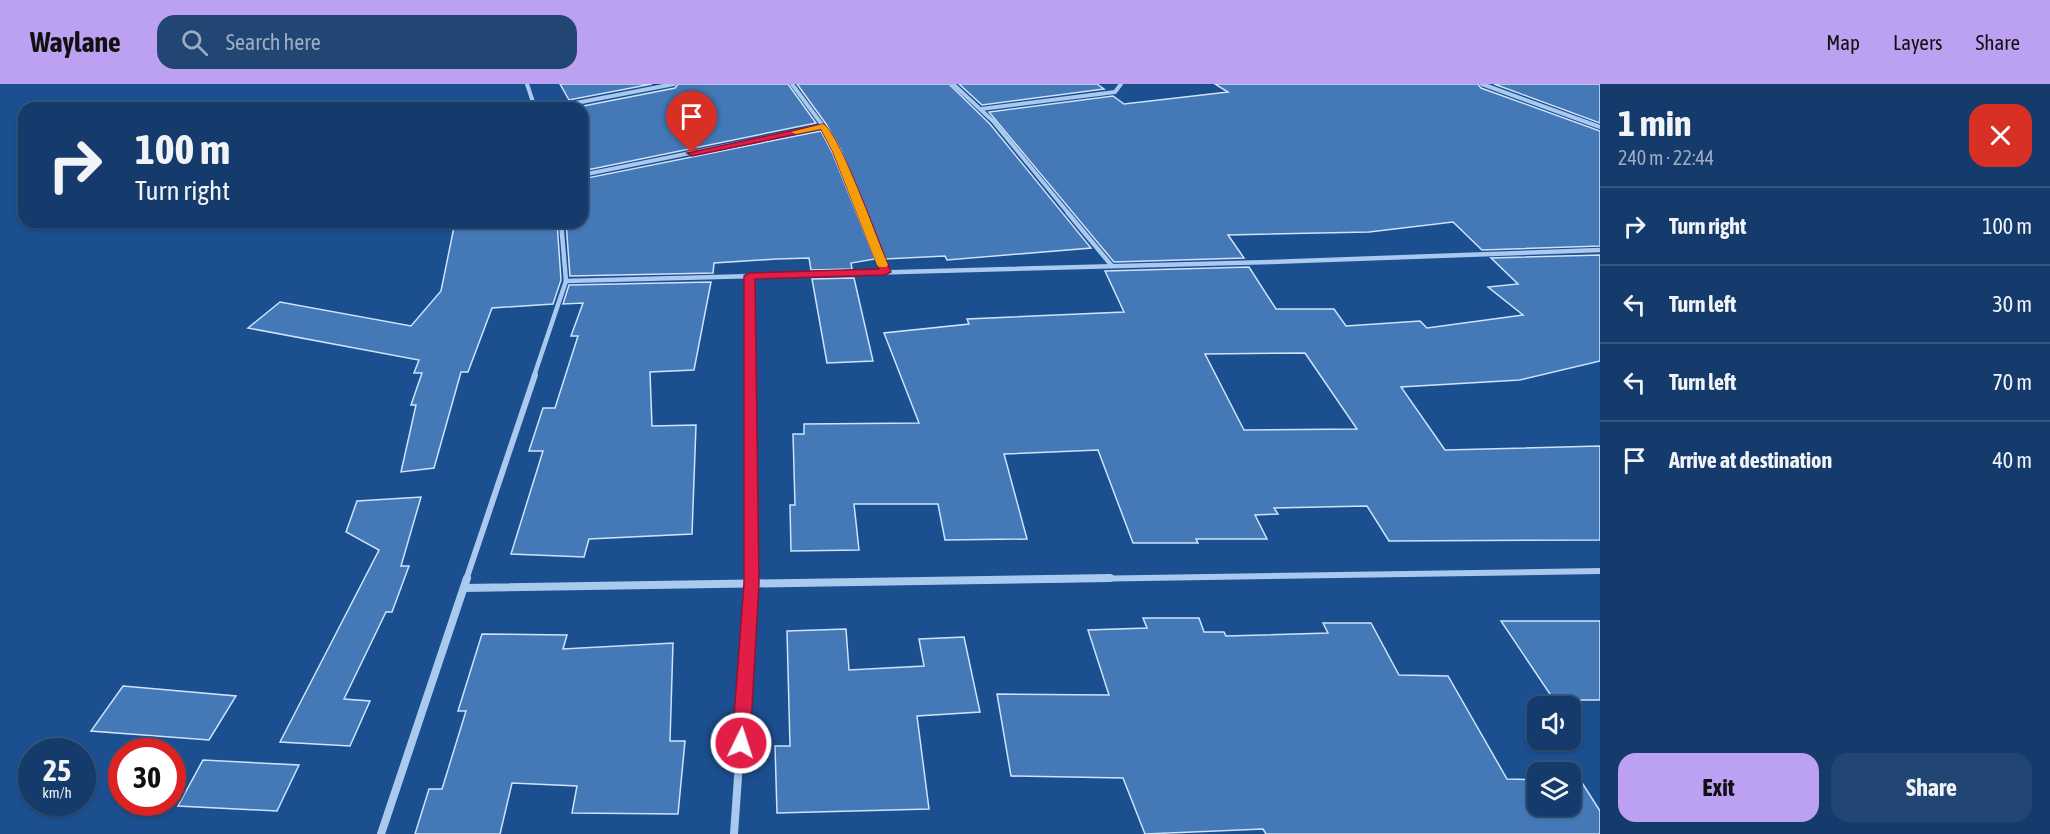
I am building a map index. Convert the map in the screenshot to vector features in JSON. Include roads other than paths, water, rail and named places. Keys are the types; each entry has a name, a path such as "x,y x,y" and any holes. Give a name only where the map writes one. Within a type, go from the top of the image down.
{"street":[{"path":"527,84 533,102"},
{"path":"581,102 674,84"},
{"path":"792,84 823,126 837,152 885,272"},
{"path":"953,84 993,121 1112,266"},
{"path":"981,109 1115,92 1121,84"},
{"path":"1482,84 1600,127"},
{"path":"588,174 823,126"},
{"path":"381,834 566,281 562,228"},
{"path":"566,281 1600,250"},
{"path":"734,834 752,583 749,276"},
{"path":"464,588 1600,571"}]}
